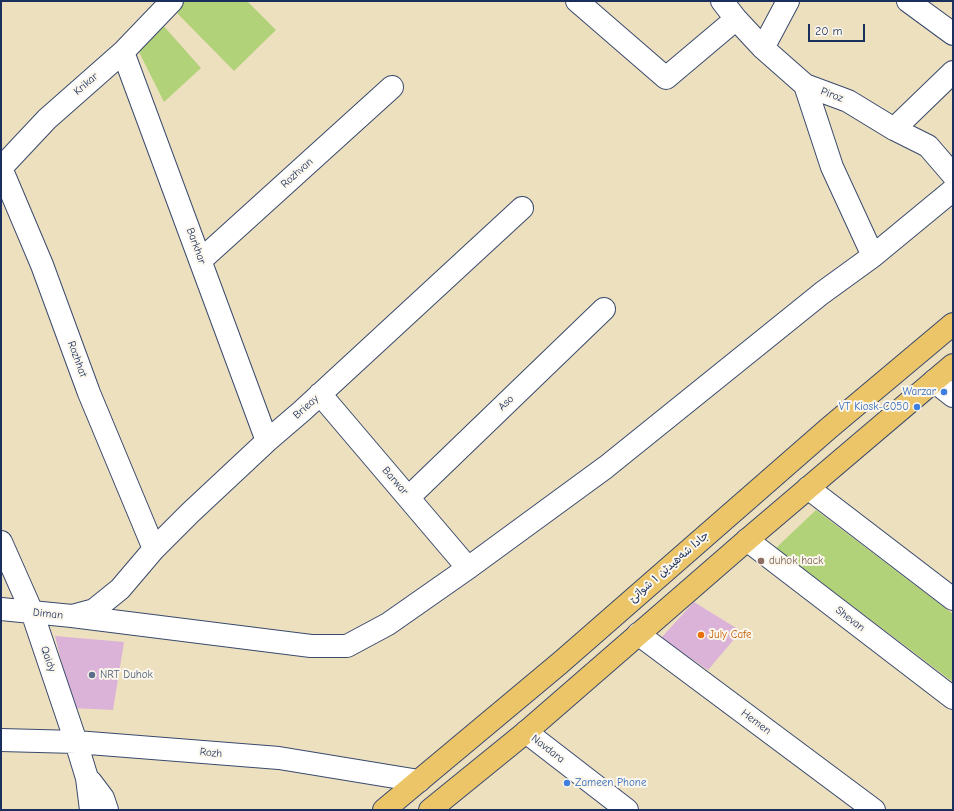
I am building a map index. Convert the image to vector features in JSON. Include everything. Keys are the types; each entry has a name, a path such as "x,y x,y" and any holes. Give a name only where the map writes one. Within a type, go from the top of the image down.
{"main road":[{"name":"جادا شەهیدێن ١ شواتێ","path":"384,810 560,663 829,428 953,324"},
{"path":"430,810 526,732 747,540 953,365"}],"street":[{"name":"Krikar","path":"1,168 47,119 123,52 172,1"},
{"path":"577,1 666,78 736,19"},
{"name":"Piroz","path":"722,1 736,19 763,48 805,85 848,101 894,129 928,146 953,175"},
{"path":"763,48 788,1"},
{"path":"908,1 953,34"},
{"name":"Barkhar","path":"123,52 267,441"},
{"path":"894,129 953,72"},
{"path":"805,85 832,167 873,256"},
{"name":"Rozhvan","path":"201,260 392,87"},
{"name":"Rozhhat","path":"1,168 42,265 89,393 154,549"},
{"path":"72,616 311,646 347,646 388,624 468,568 606,467 822,292 873,256 953,190"},
{"name":"Brieay","path":"94,610 120,589 154,549 190,513 522,208"},
{"name":"Aso","path":"409,497 604,310"},
{"path":"934,381 953,396"},
{"name":"Barwar","path":"320,394 468,568"},
{"path":"808,488 953,599"},
{"name":"Shevan","path":"747,540 953,698"},
{"name":"Qaidy","path":"1,542 32,612 76,742 88,778 91,810"},
{"name":"Diman","path":"1,609 72,616 94,610"},
{"name":"Hemen","path":"638,634 874,810"},
{"name":"Navdara","path":"526,732 627,810"},
{"name":"Rozh","path":"1,740 76,742 279,758 419,781"},
{"name":"Qaidy","path":"88,778 103,798 107,810"}],"green space":[{"path":"185,1 247,1 276,30 234,71 175,11"},
{"path":"161,23 201,68 164,102 137,48"},
{"path":"816,510 953,614 953,682 776,548"}],"building":[{"name":"July Cafe","path":"694,602 741,631 708,670 661,638"},
{"name":"NRT Duhok","path":"55,636 124,642 113,710 73,708"}],"place":[{"name":"Warzar","path":"944,392"},
{"name":"VT Kiosk-C050","path":"917,407"},
{"name":"duhok hack","path":"761,561"},
{"name":"July Cafe","path":"701,635"},
{"name":"NRT Duhok","path":"92,675"},
{"name":"Zameen Phone","path":"567,783"}]}
